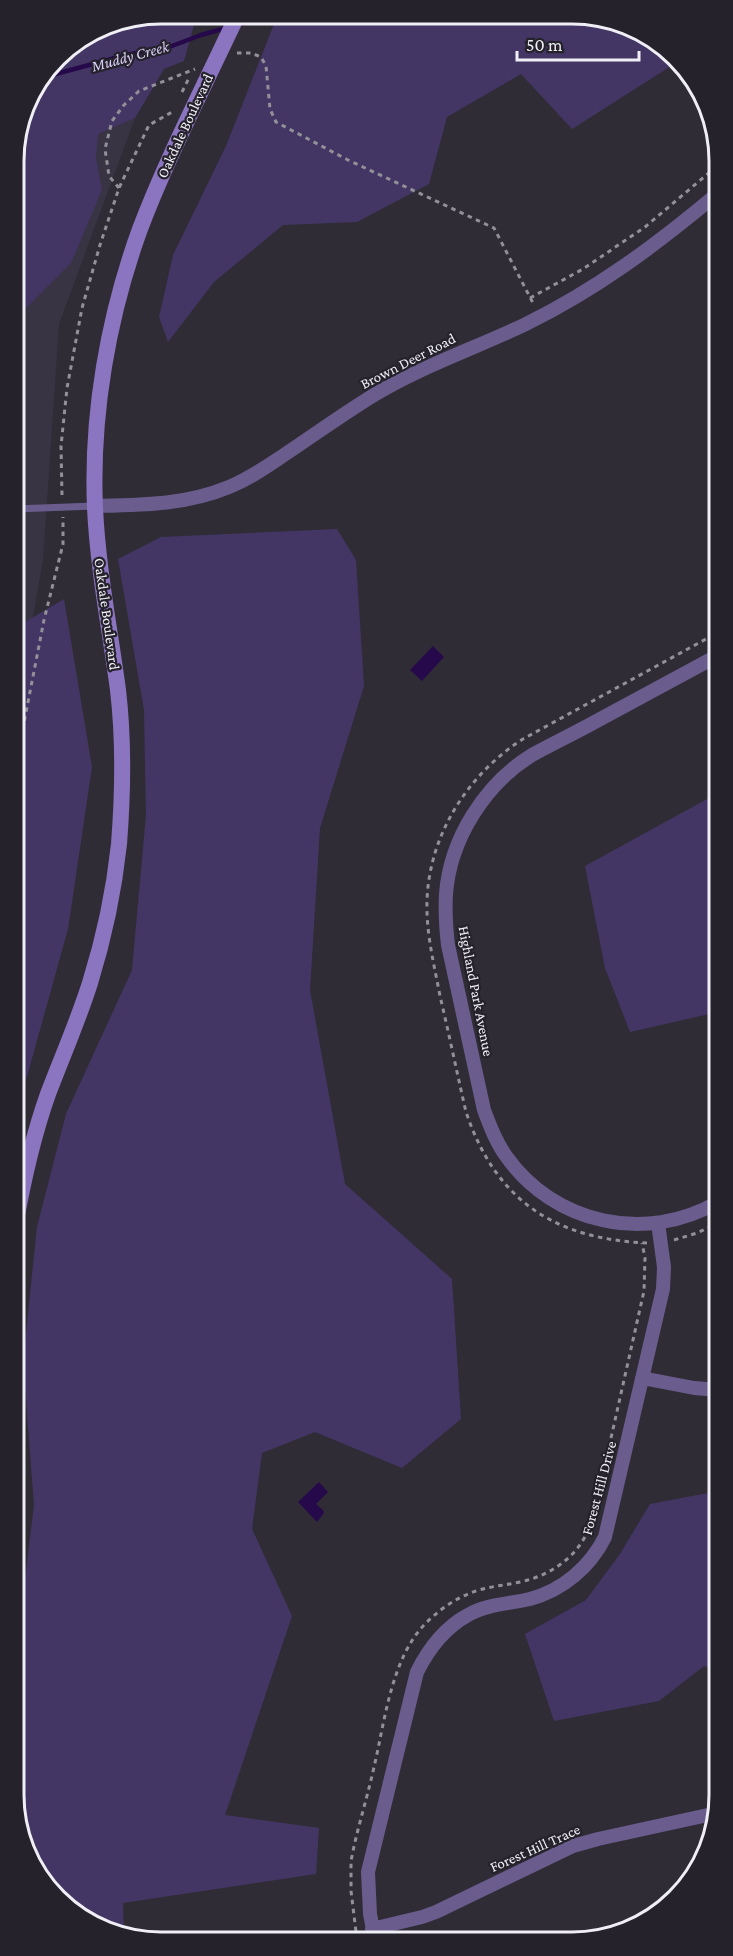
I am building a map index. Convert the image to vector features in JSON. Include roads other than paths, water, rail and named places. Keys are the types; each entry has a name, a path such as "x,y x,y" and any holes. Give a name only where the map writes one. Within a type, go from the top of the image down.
{"main road":[{"name":"Oakdale Boulevard","path":"24,1180 40,1120 79,1016 99,951 118,847 122,806 122,743 118,693 98,556 95,506 97,429 102,379 124,279 155,192 202,75 232,24"}],"street":[{"name":"Brown Deer Road","path":"95,506 173,502 202,497 230,487 256,474 375,394 525,324 602,282 651,249 709,201"},
{"name":"Highland Park Avenue","path":"709,660 531,756 511,771 480,804 466,826 450,868 446,893 448,945 482,1099 491,1131 504,1155 521,1176 560,1206 610,1223 637,1225 658,1223 685,1217 709,1206"},
{"name":"Forest Hill Drive","path":"374,1932 368,1872 417,1672 425,1655 439,1637 461,1619 490,1606 545,1594 566,1583 586,1565 601,1546 610,1522 663,1289 664,1267 658,1223"},
{"path":"642,1378 694,1389 709,1390"},
{"name":"Forest Hill Trace","path":"380,1932 436,1912 573,1846 708,1815"}],"lane":[{"path":"24,512 95,506"}],"waterway":[{"name":"Muddy Creek","path":"237,25 242,24"},
{"name":"Muddy Creek","path":"56,74 126,55 172,46 226,28"}]}
